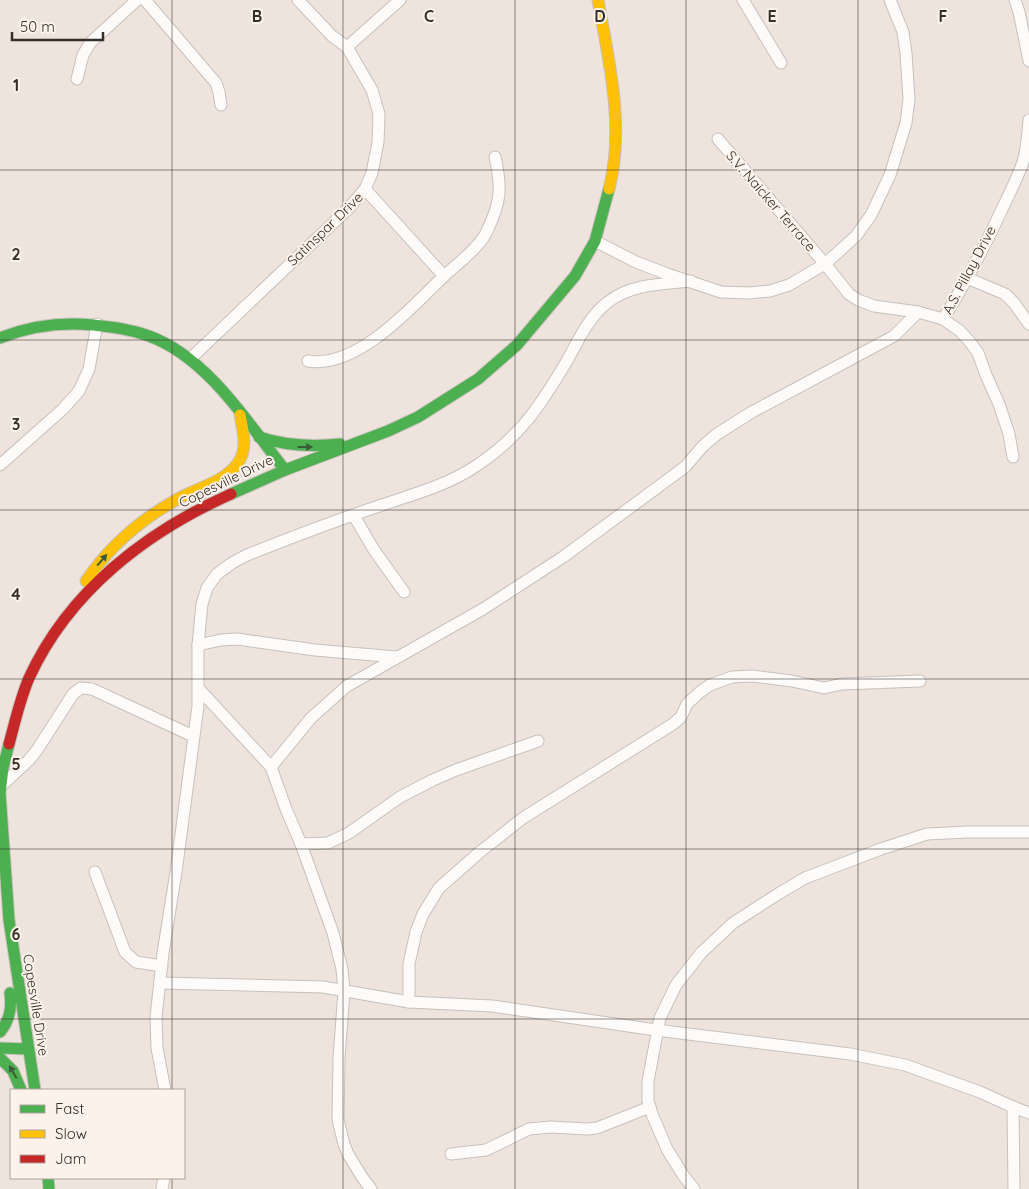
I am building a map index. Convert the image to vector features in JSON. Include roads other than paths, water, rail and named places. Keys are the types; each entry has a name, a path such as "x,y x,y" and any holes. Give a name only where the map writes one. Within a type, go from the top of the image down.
{"street":[{"path":"77,80 83,55 90,43 137,0"},
{"path":"145,0 216,83 221,105"},
{"name":"Satinspar Drive","path":"190,359 335,222 365,189 372,173 378,142 379,114 372,90 347,47 332,36 298,0"},
{"path":"347,47 400,0"},
{"name":"Copesville Drive","path":"34,1089 9,920 1,820 3,768 21,700 29,678 50,640 78,602 104,574 137,548 202,507 284,470 388,432 418,417 478,379 517,345 548,310 575,276 595,241 610,188 616,139 610,59 598,0"},
{"path":"742,0 781,63"},
{"path":"595,241 636,262 721,292 749,293 770,291 789,284 825,264 856,236 871,215 894,166 906,123 909,99 906,53 903,32 890,0"},
{"path":"1020,5 1029,62"},
{"name":"A.S. Pillay Drive","path":"825,264 849,294 858,300 874,306 918,312 943,320 998,217 1022,162 1029,120"},
{"name":"S.V. Naicker Terrace","path":"718,139 825,264"},
{"path":"308,361 328,362 341,358 366,345 410,310 471,252 486,233 500,190 495,157"},
{"path":"365,189 444,276"},
{"path":"967,278 1005,294 1029,324"},
{"path":"165,1089 156,1035 160,983 199,689 198,645 202,604 207,588 217,574 247,555 449,481 474,467 508,441 535,413 578,340 598,311 608,302 637,288 691,281"},
{"path":"271,767 293,738 346,686 483,609 563,557 685,467 703,446 717,434 752,412 894,336 918,312"},
{"path":"943,320 960,331 978,353 999,404 1009,434 1013,457"},
{"path":"0,465 63,409 79,391 88,369 97,324"},
{"path":"0,338 24,329 46,325 97,324 126,328 148,335 169,345 203,370 240,412 284,470"},
{"path":"78,602 81,589 88,577 128,534 176,499 224,476 234,469 243,454 244,447 240,412"},
{"path":"258,436 274,443 304,447 360,443"},
{"path":"354,516 374,550 404,592"},
{"path":"198,645 237,639 315,650 396,657"},
{"path":"409,1002 409,964 416,932 423,914 439,888 481,851 523,818 673,724 680,717 687,704 710,685 732,677 752,676 824,688 842,684 920,681"},
{"path":"1,786 29,760 73,694 81,688 92,689 193,736"},
{"path":"199,689 271,767 286,809 302,844 339,952 342,968 344,991 339,1058 338,1120 348,1154 371,1189"},
{"path":"302,844 328,843 349,833 400,797 433,780 538,741"},
{"path":"694,1189 667,1149 650,1107 648,1081 656,1030 665,1006 676,985 701,953 719,935 749,912 805,878 881,849 927,834 1029,832"},
{"path":"95,872 125,952 136,962 162,966"},
{"path":"0,1032 8,1021 11,1012 7,947 9,920"},
{"path":"160,983 323,987 409,1002 492,1006 878,1059 905,1065 1029,1112"},
{"path":"0,1048 28,1049"},
{"path":"0,1058 13,1071 21,1089"},
{"path":"451,1154 486,1150 529,1129 550,1127 596,1128 650,1107"},
{"path":"1013,1107 1014,1189"}]}
